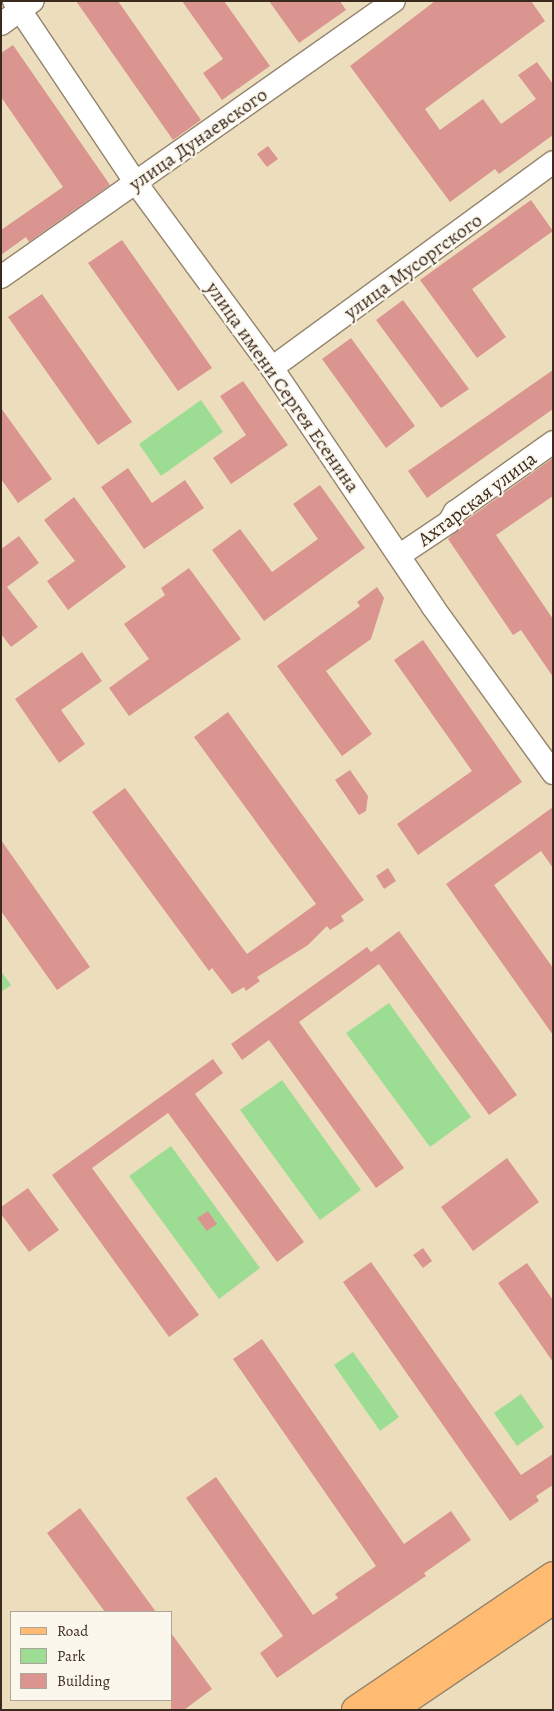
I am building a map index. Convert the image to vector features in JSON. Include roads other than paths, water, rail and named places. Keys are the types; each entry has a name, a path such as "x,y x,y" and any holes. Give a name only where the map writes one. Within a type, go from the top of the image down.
{"main road":[{"path":"356,1710 553,1576"},
{"path":"391,1710 553,1600"}],"street":[{"name":"улица Дунаевского","path":"1,277 394,1"},
{"name":"улица имени Сергея Есенина","path":"22,4 136,183 272,368 400,555 433,607 553,773"},
{"path":"1,24 22,4"},
{"name":"улица Мусоргского","path":"272,368 553,162"},
{"name":"Ахтарская улица","path":"400,555 448,522 455,512 553,442"}]}
